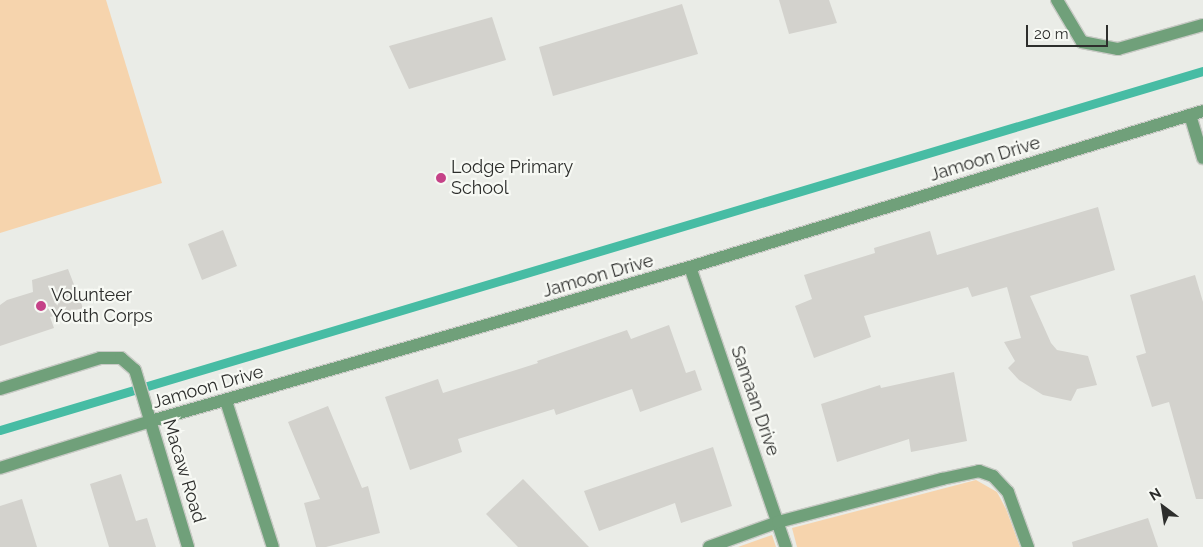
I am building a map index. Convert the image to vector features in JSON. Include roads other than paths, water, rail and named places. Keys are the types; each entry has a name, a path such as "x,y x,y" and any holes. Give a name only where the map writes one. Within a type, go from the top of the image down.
{"street":[{"path":"1057,0 1082,42 1118,49 1203,25"},
{"name":"Jamoon Drive","path":"0,468 151,421 690,267 1203,111"},
{"path":"1190,115 1203,158"},
{"name":"Samaan Drive","path":"690,267 786,547"},
{"name":"Macaw Road","path":"0,389 100,358 121,358 135,370 188,547"},
{"path":"226,401 273,547"},
{"path":"709,547 778,522 942,478 978,471 993,476 1008,492 1028,547"}],"waterway":[{"path":"0,430 1203,71"}],"place":[{"name":"Lodge Primary School","path":"441,178"},
{"name":"Volunteer Youth Corps","path":"41,306"}]}
